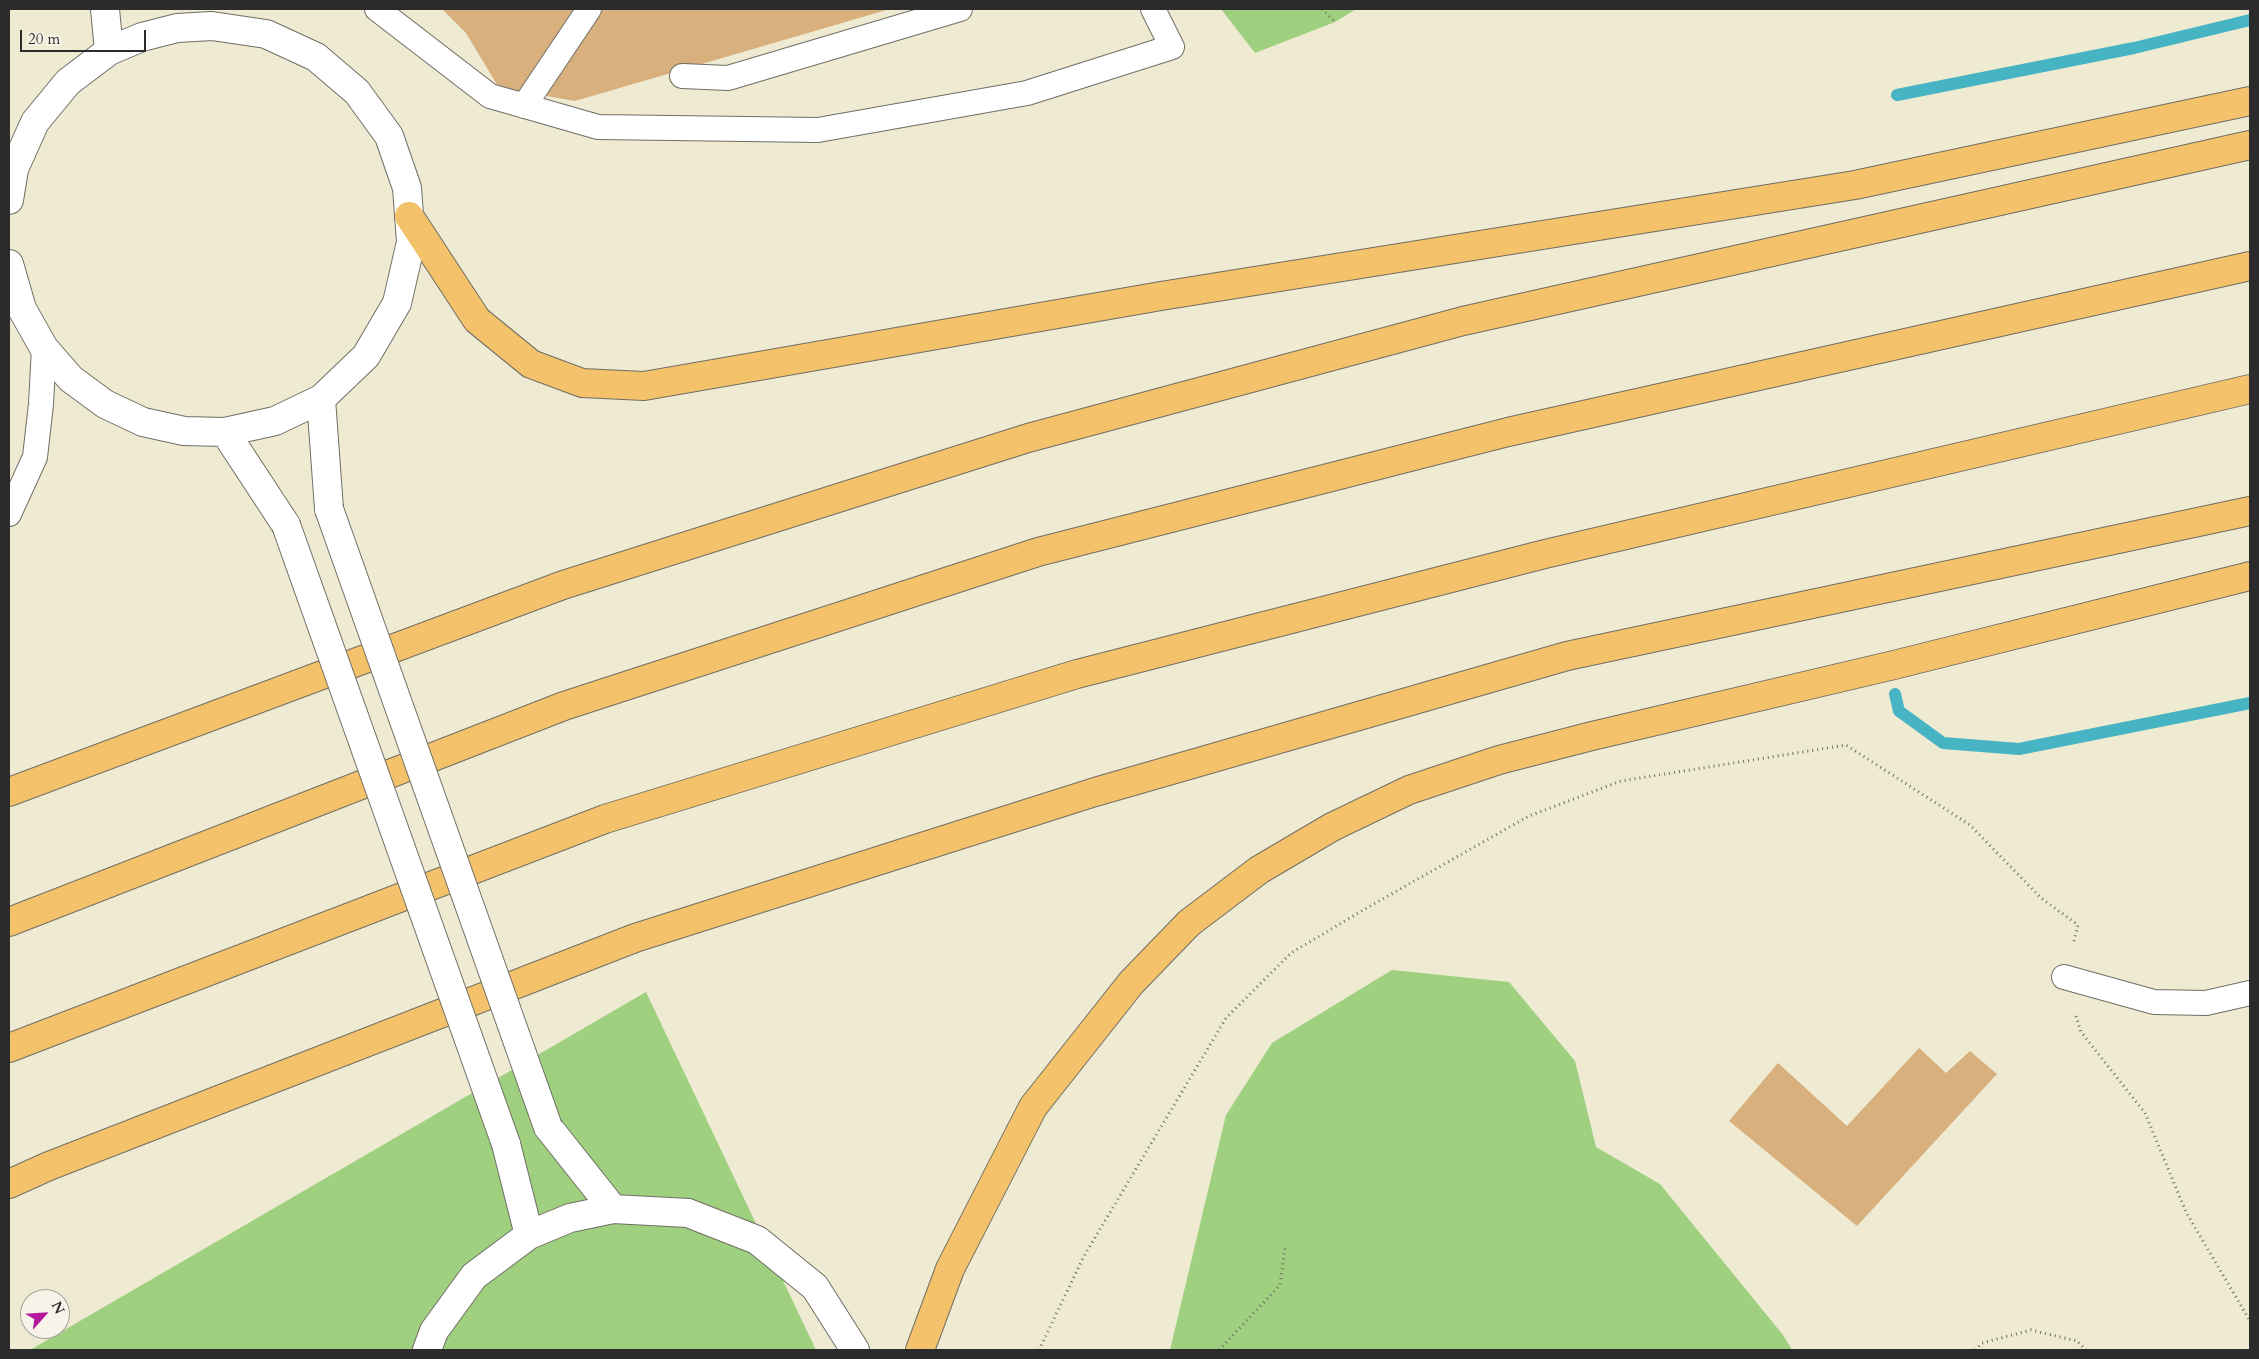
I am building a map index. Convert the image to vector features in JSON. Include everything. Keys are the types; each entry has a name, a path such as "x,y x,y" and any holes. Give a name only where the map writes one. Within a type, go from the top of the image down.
{"highway":[{"path":"409,216 477,320 532,364 582,383 644,386 1161,296 1855,185 2250,101"},
{"path":"9,792 563,585 1028,438 1463,321 2250,144"},
{"path":"9,922 564,706 1038,552 1508,432 2250,266"},
{"path":"9,1048 605,820 1077,674 1545,554 2250,389"},
{"path":"9,1184 49,1166 635,938 1095,792 1567,656 2250,511"},
{"path":"920,1350 950,1269 1034,1107 1131,983 1189,924 1251,876 1332,827 1409,790 1499,760 1592,736 1894,665 2250,576"}],"street":[{"path":"105,9 110,51"},
{"path":"9,200 14,169 35,122 68,82 110,51 142,36 210,17 266,34 316,57 357,92 388,136 407,188 411,242 398,303 366,356 321,399 275,421 225,432 184,431 143,422 105,404 72,379 44,348 22,309 9,264"},
{"path":"321,399 329,509 548,1127 613,1209"},
{"path":"225,432 286,525 506,1144 528,1235"},
{"path":"427,1350 434,1330 474,1276 528,1235 570,1218 613,1209 688,1213 758,1240 815,1288 855,1350"}],"lane":[{"path":"377,9 490,96 598,127 818,130 1027,93 1172,47 1153,9"},
{"path":"524,106 589,9"},
{"path":"682,76 728,78 960,9"},
{"path":"9,514 35,457 41,404 44,348"},
{"path":"2064,977 2154,1002 2206,1003 2250,993"}],"path":[{"path":"1322,9 1335,22"},
{"path":"1039,1350 1084,1256 1226,1018 1291,953 1365,908 1529,816 1621,781 1846,745 1970,825 2041,898 2078,925 2064,977 2081,1032 2145,1113 2186,1212 2250,1321"},
{"path":"1219,1350 1280,1285 1285,1248"},
{"path":"1975,1350 1982,1343 2032,1330 2077,1341 2086,1350"}],"green space":[{"path":"1221,9 1356,9 1335,22 1255,53"},
{"path":"1392,970 1509,982 1575,1061 1596,1147 1660,1184 1783,1335 1792,1350 1170,1350 1226,1115 1272,1043"},
{"path":"646,992 816,1350 30,1350 49,1339 70,1339 70,1327"}],"building":[{"path":"442,9 890,9 575,101 499,88 466,33"},
{"path":"1919,1048 1946,1073 1970,1051 1997,1074 1857,1226 1729,1121 1778,1063 1847,1126"}],"waterway":[{"path":"1897,95 2134,48 2250,20"},
{"path":"1895,694 1899,711 1943,743 2019,749 2250,703"}]}
